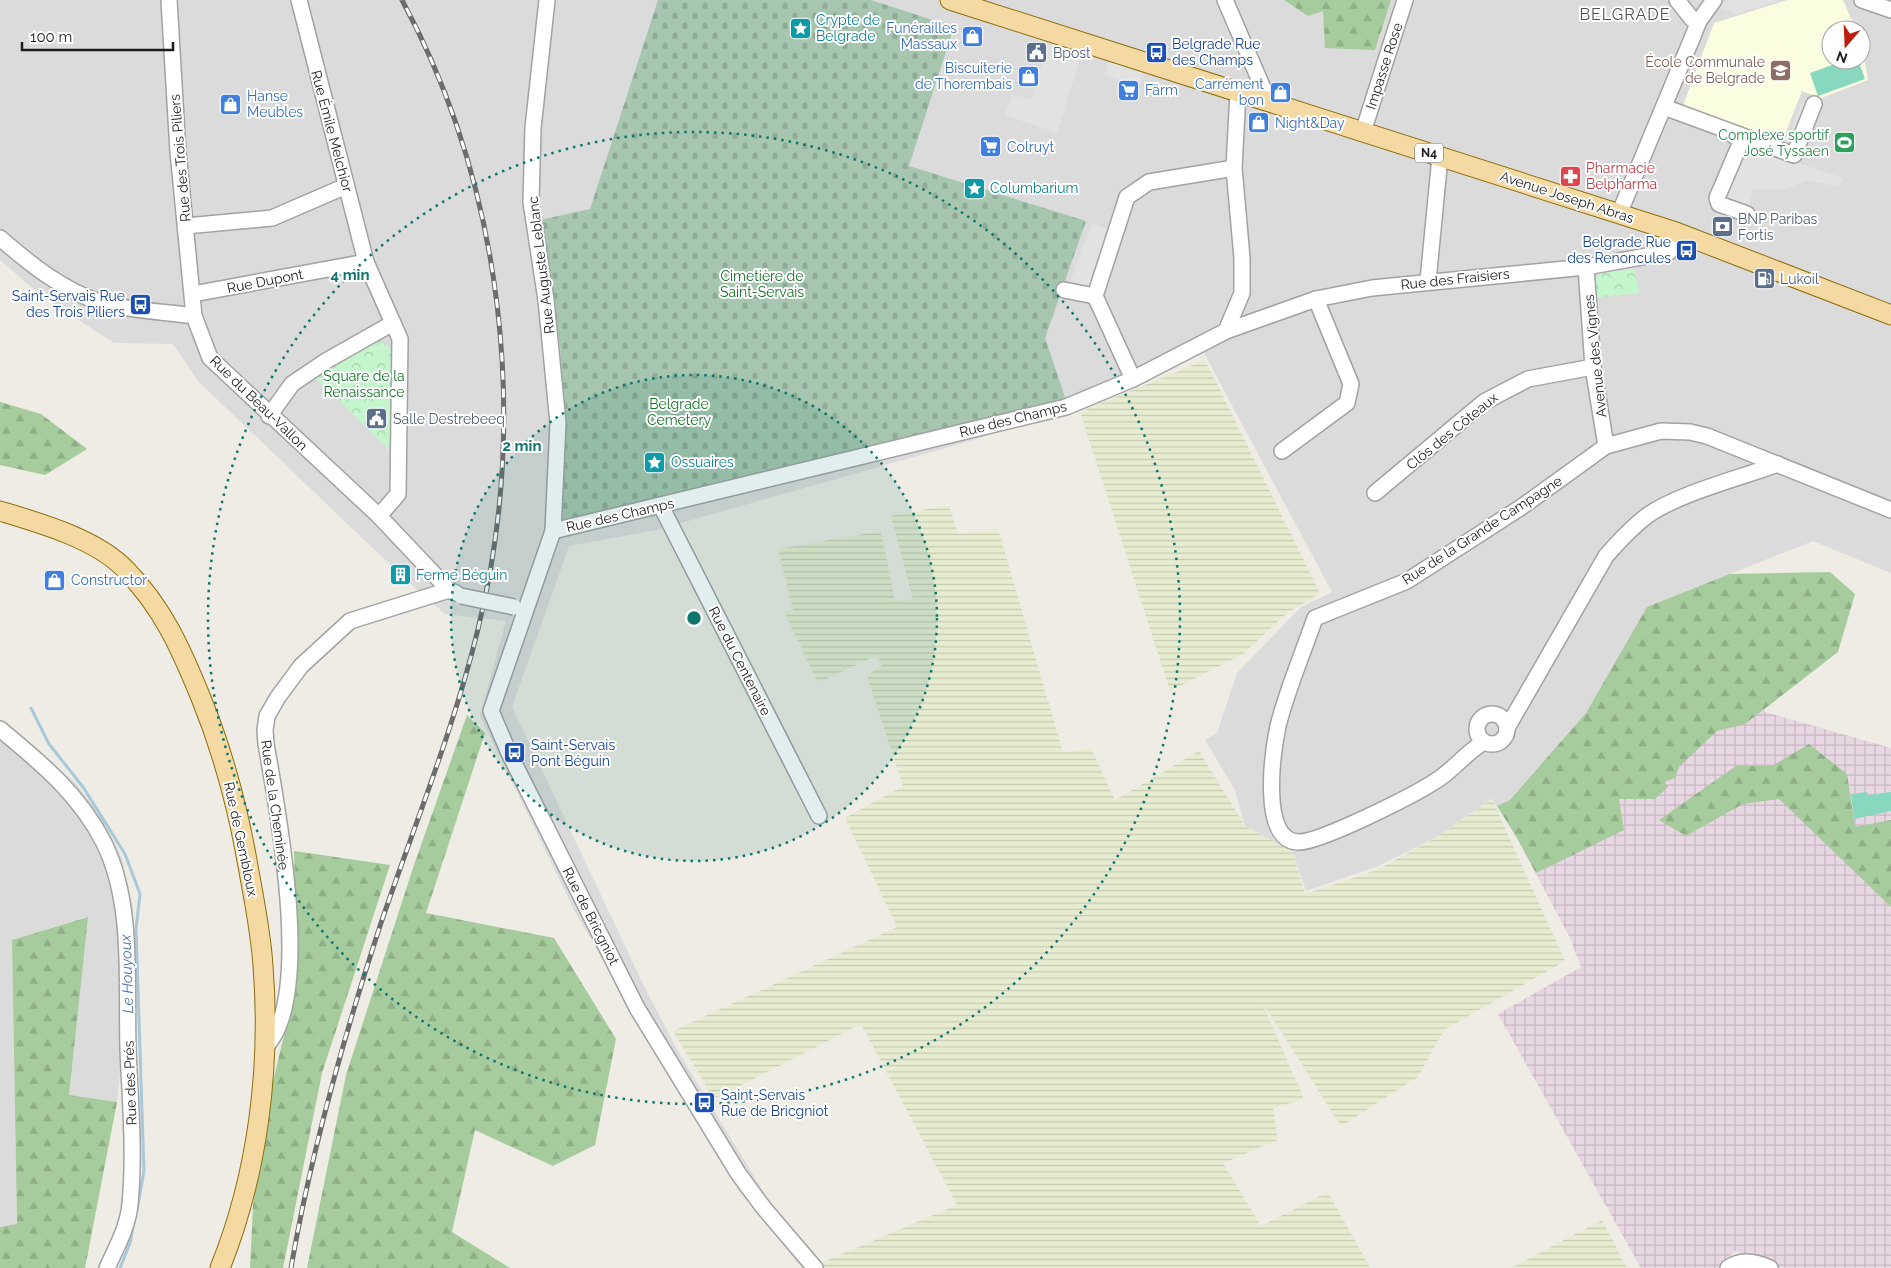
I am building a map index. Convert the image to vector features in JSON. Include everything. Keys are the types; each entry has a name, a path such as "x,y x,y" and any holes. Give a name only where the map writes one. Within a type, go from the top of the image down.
{"main road":[{"name":"N4","path":"953,1 1238,92"},
{"name":"Avenue Joseph Abras","path":"1238,92 1676,232 1891,315"},
{"name":"Rue de Gembloux","path":"0,511 68,534 105,553 125,568 149,596 178,640 216,733 238,813 260,930 265,1005 264,1048 258,1119 252,1158 236,1222 220,1268"}],"street":[{"name":"Rue des Trois Piliers","path":"169,0 178,152 194,316"},
{"name":"Rue Émile Melchior","path":"299,0 366,262 400,339 398,494 379,516"},
{"name":"Rue Auguste Leblanc","path":"547,0 533,128 531,202 546,300 558,423 553,531"},
{"path":"1224,0 1268,102"},
{"name":"Impasse Rose","path":"1363,132 1405,0"},
{"path":"1862,0 1891,10"},
{"path":"1620,214 1692,36 1710,2"},
{"path":"1681,3 1692,19 1699,21"},
{"path":"1681,3 1692,36"},
{"path":"1226,331 1242,293 1242,258 1234,168 1238,92"},
{"path":"1664,106 1794,155 1814,104"},
{"path":"1727,131 1739,138 1740,144 1717,198 1720,204 1746,214"},
{"path":"1428,281 1440,157"},
{"path":"1133,379 1095,296 1127,197 1150,182 1234,168"},
{"path":"186,226 272,218 346,186"},
{"name":"Rue des Fraisiers","path":"1226,331 1316,299 1372,288 1586,267 1669,252 1676,232"},
{"path":"0,238 22,258 71,291 101,302 194,316"},
{"name":"Rue Dupont","path":"193,294 366,262"},
{"name":"Avenue des Vignes","path":"1586,267 1593,367 1606,446"},
{"path":"1064,290 1095,296"},
{"path":"1282,452 1347,403 1352,384 1316,299"},
{"name":"Rue du Beau-Vallon","path":"194,316 210,358 379,516 455,593"},
{"path":"270,416 292,384 326,361 393,323"},
{"name":"Rue des Champs","path":"553,531 1066,407 1133,379 1226,331"},
{"name":"Clôs des Côteaux","path":"1376,493 1484,402 1528,379 1593,367"},
{"name":"Rue de la Grande Campagne","path":"1484,742 1470,750 1454,768 1426,786 1328,834 1298,842 1286,838 1275,825 1271,792 1278,726 1315,618 1407,581 1523,506 1606,446 1661,431 1690,432 1729,444 1891,510"},
{"path":"1526,696 1484,716 1477,724 1478,734 1484,742 1493,744 1502,741 1507,728 1526,696 1606,556 1622,537 1647,516 1667,504 1778,464"},
{"name":"Rue du Centenaire","path":"660,506 819,816"},
{"name":"Rue de Bricgniot","path":"553,531 519,609 491,711 509,753 637,1008 738,1173 763,1207 815,1268"},
{"name":"Rue de la Cheminée","path":"264,1048 274,1037 282,1014 291,951 282,837 266,744 267,716 301,666 350,621 455,593 519,609"},
{"path":"1493,713 1505,720 1507,728"},
{"name":"Rue des Prés","path":"0,729 48,769 84,810 104,843 112,862 120,893 125,930 132,1147 130,1205 124,1231 106,1268"},
{"path":"1728,1268 1743,1262 1760,1264 1770,1268"}],"shaded area":[{"path":"0,0 1891,0 1891,573 1813,541 1647,607 1586,713 1510,800 1497,806 1491,799 1435,838 1376,867 1306,891 1293,852 1245,826 1235,790 1205,740 1217,733 1237,673 1301,607 1332,592 1204,353 1060,412 963,443 656,530 569,546 512,707 644,986 679,1053 771,1204 827,1268 802,1268 738,1190 574,910 480,716 506,621 445,614 405,579 198,381 173,344 114,343 39,294 0,260"},
{"path":"1732,0 1781,0 1737,14 1714,5"},
{"name":"École Communale de Belgrade","path":"1787,0 1843,0 1852,20 1821,20 1821,70 1866,70 1868,80 1821,98 1802,91 1781,145 1682,108 1714,23"},
{"path":"1048,45 1081,56 1057,133 1005,115 1012,94 1031,100"},
{"path":"1111,51 1142,62 1141,83 1125,82 1104,75"},
{"path":"1802,102 1810,107 1795,145 1786,142"},
{"path":"1744,144 1843,178 1839,187 1808,180 1785,189 1753,189 1748,211 1721,199"},
{"path":"1092,223 1110,230 1088,289 1070,282"},
{"path":"1205,360 1320,593 1286,614 1243,654 1170,691 1080,412"},
{"path":"949,505 958,534 998,529 1063,752 1091,749 1115,800 1199,751 1245,826 1293,852 1305,894 1377,870 1435,838 1492,799 1565,961 1444,1030 1418,1077 1341,1126 1262,1002 1304,1099 1273,1108 1278,1140 1223,1163 1261,1226 1328,1192 1370,1268 826,1268 821,1263 957,1205 861,1024 714,1099 673,1031 897,927 845,818 903,786 867,676 882,665 877,655 818,683 783,610 793,610 778,549 881,531 895,601 913,599 891,516"},
{"path":"1730,574 1765,712 1891,748 1891,1268 1781,1268 1735,1251 1719,1268 1641,1268 1498,1014 1581,967 1569,936 1517,838 1497,806 1510,800 1586,713 1647,607"},
{"path":"0,722 75,782 104,820 122,859 133,908 133,955 117,1102 69,1095 87,917 12,940 17,1224 0,1227"},
{"path":"1602,1220 1627,1268 1511,1268"}],"green space":[{"name":"Cimetière de Saint-Servais","path":"658,0 871,0 954,27 909,166 1086,221 1045,338 1066,400 563,521 564,417 560,347 540,220 590,209"},
{"path":"1284,0 1391,0 1375,50 1325,48 1323,11 1308,16"},
{"path":"1821,69 1862,70 1865,79 1818,96 1810,73"},
{"path":"1635,269 1639,293 1593,298 1592,283 1600,273"},
{"name":"Square de la Renaissance","path":"379,340 388,345 394,357 393,453 314,377"},
{"path":"0,402 41,414 87,449 45,475 0,465"},
{"path":"1830,572 1855,594 1838,652 1745,724 1717,731 1679,767 1675,778 1664,782 1668,787 1655,799 1619,799 1624,830 1536,873 1497,806 1510,800 1586,713 1647,607 1730,574"},
{"path":"467,715 485,733 426,913 554,938 616,1039 595,1145 553,1166 475,1130 452,1232 510,1268 307,1268 346,1075 413,868"},
{"path":"1809,744 1847,774 1855,827 1891,820 1891,907 1779,799 1743,804 1686,836 1659,820 1736,766 1772,766"},
{"path":"1867,792 1868,795 1891,792 1891,811 1854,819 1851,794"},
{"path":"294,851 390,865 322,1073 283,1268 250,1268 253,1205 269,1098 297,981"},
{"path":"88,917 69,1095 117,1102 85,1268 0,1268 0,1227 17,1224 12,940"}],"waterway":[{"name":"Le Houyoux","path":"31,708 49,744 83,787 125,854 140,894 136,929 144,1171 137,1210"},
{"name":"Le Houyoux","path":"120,1268 130,1243 134,1221"}],"railway":[{"path":"291,1268 308,1181 354,1008 381,923 445,740 478,629 494,550 502,470 503,388 497,307 484,227 464,149 437,73 402,0"}],"place":[{"name":"Crypte de Belgrade","path":"800,28"},
{"name":"Funérailles Massaux","path":"973,36"},
{"name":"Belgrade Rue des Champs","path":"1156,52"},
{"name":"Bpost","path":"1037,53"},
{"name":"École Communale de Belgrade","path":"1781,70"},
{"name":"Biscuiterie de Thorembais","path":"1028,76"},
{"name":"Färm","path":"1129,90"},
{"name":"Carrément bon","path":"1280,92"},
{"name":"Hanse Meubles","path":"231,104"},
{"name":"Night&Day","path":"1259,123"},
{"name":"Complexe sportif José Tyssaen","path":"1845,143"},
{"name":"Colruyt","path":"991,147"},
{"name":"Pharmacie Belpharma","path":"1570,176"},
{"name":"Columbarium","path":"974,188"},
{"name":"BNP Paribas Fortis","path":"1722,227"},
{"name":"Belgrade Rue des Renoncules","path":"1687,250"},
{"name":"Lukoil","path":"1764,279"},
{"name":"Saint-Servais Rue des Trois Piliers","path":"141,304"},
{"name":"Salle Destrebeeq","path":"377,419"},
{"name":"Ossuaires","path":"655,462"},
{"name":"Ferme Béguin","path":"400,575"},
{"name":"Constructor","path":"55,580"},
{"name":"Saint-Servais Pont Béguin","path":"515,753"},
{"name":"Saint-Servais Rue de Bricgniot","path":"705,1103"}],"district":[{"name":"BELGRADE","path":"1625,14"}],"park label":[{"name":"Belgrade Cemetery","path":"679,412"}]}
